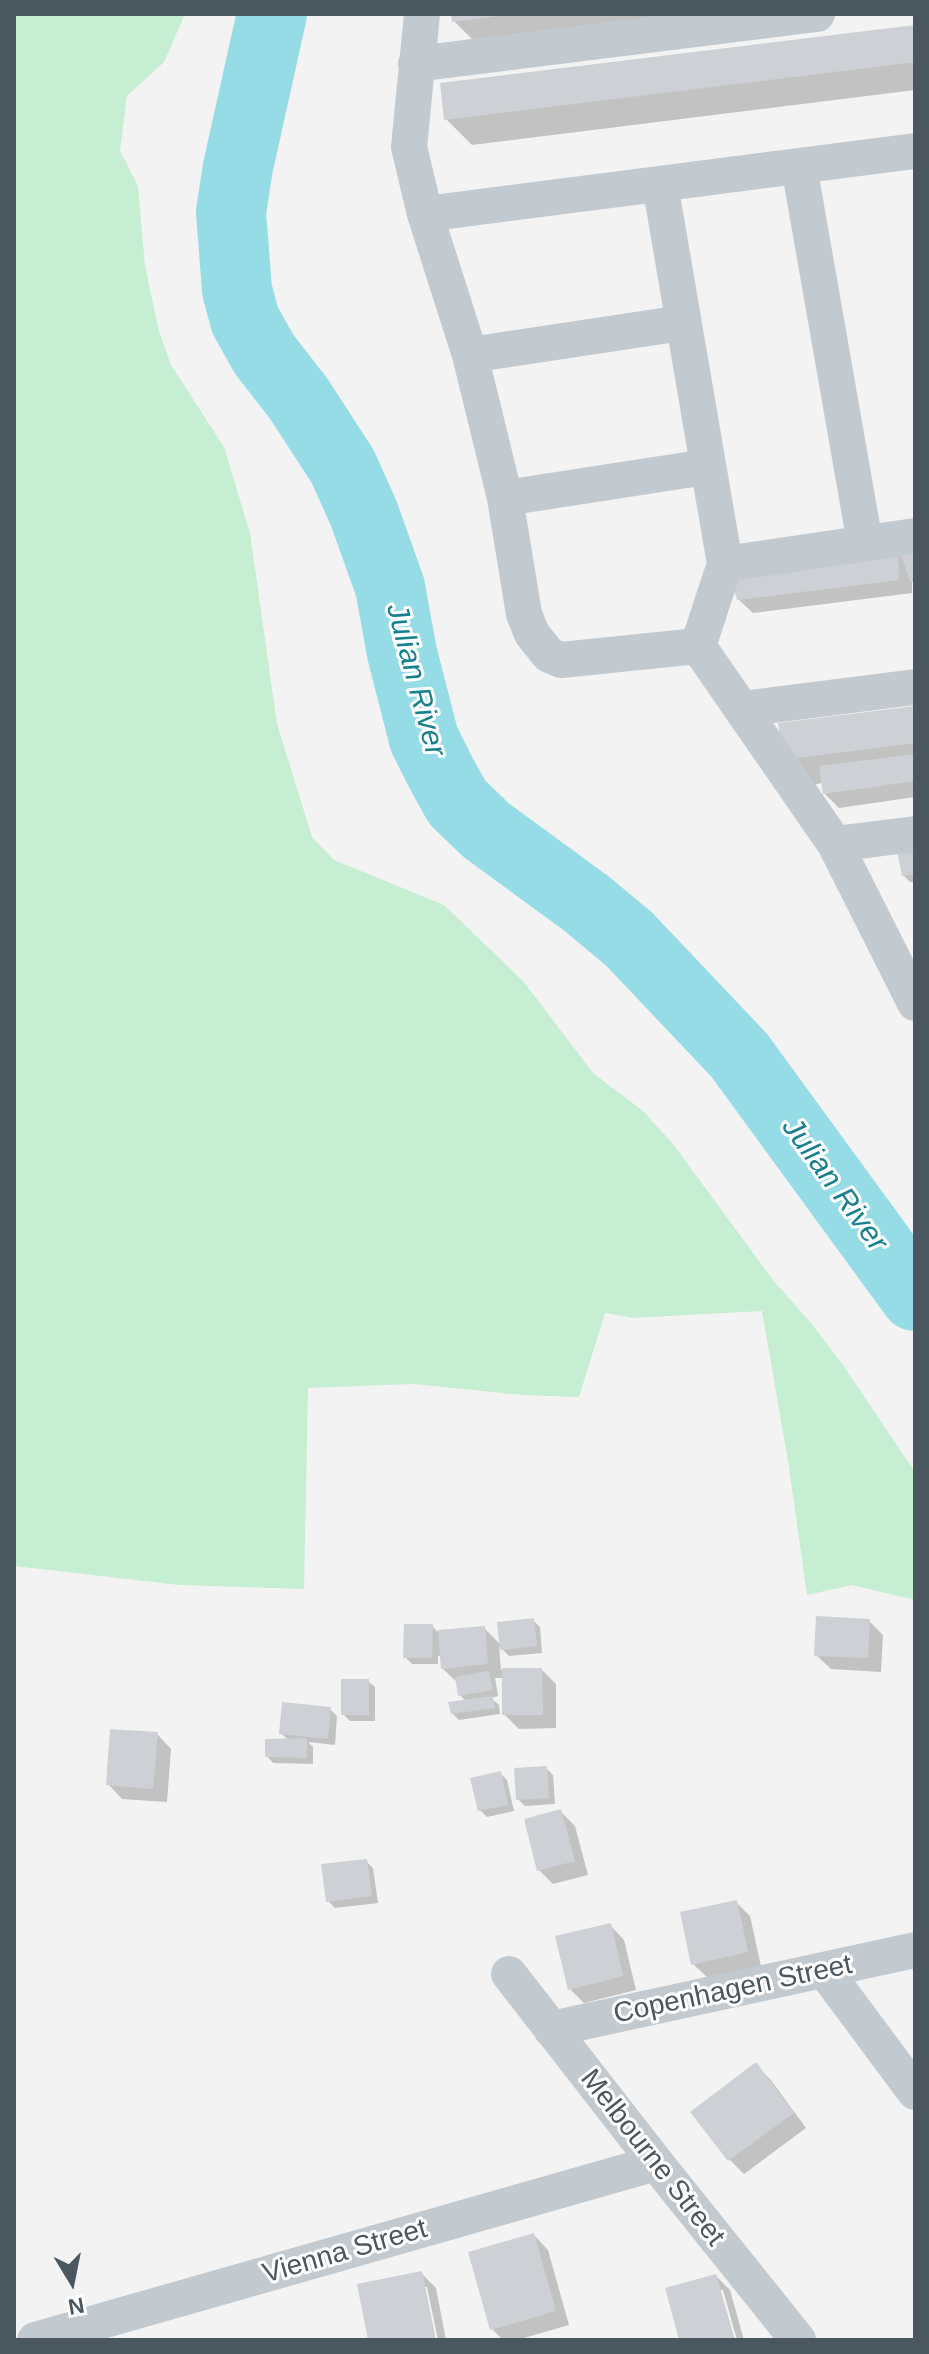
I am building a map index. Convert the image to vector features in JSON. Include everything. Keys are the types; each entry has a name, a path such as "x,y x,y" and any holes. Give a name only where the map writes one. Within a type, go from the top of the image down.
{"street":[{"path":"422,14 409,147 425,214 470,355 505,498 524,614 532,634 549,655 561,660 698,646"},
{"path":"416,64 817,14"},
{"path":"425,214 915,151"},
{"path":"799,166 865,543"},
{"path":"660,184 725,564 698,646"},
{"path":"470,355 682,323"},
{"path":"505,498 706,467"},
{"path":"725,564 915,536"},
{"path":"698,646 835,844 907,966 915,1003"},
{"path":"742,709 915,687"},
{"path":"835,844 915,834"},
{"name":"Copenhagen Street","path":"551,2029 915,1950"},
{"path":"825,1971 915,2092"},
{"name":"Melbourne Street","path":"509,1974 798,2340"},
{"name":"Vienna Street","path":"35,2340 656,2163"}],"green space":[{"path":"14,14 185,14 164,62 127,96 120,151 138,186 145,266 159,331 171,365 224,447 250,533 277,724 312,837 334,860 444,905 524,982 593,1073 643,1111 673,1144 773,1280 843,1365 915,1472 915,1600 852,1585 807,1595 762,1311 633,1318 605,1313 579,1397 522,1395 413,1384 308,1388 304,1589 179,1585 14,1566"}],"building":[{"path":"451,14 498,14 498,16 452,22"},
{"path":"915,25 915,62 444,120 440,83"},
{"path":"915,543 915,582 910,582 898,545"},
{"path":"898,545 899,580 737,600 728,567"},
{"path":"915,706 915,743 783,760 778,723"},
{"path":"915,754 915,781 823,794 819,766"},
{"path":"895,841 915,841 915,874 902,876"},
{"path":"816,1616 870,1619 868,1658 814,1656"},
{"path":"534,1618 537,1646 500,1650 497,1622"},
{"path":"404,1624 433,1624 432,1658 403,1658"},
{"path":"485,1626 488,1664 441,1669 438,1630"},
{"path":"502,1668 542,1668 543,1715 502,1715"},
{"path":"489,1671 493,1690 458,1696 455,1677"},
{"path":"341,1679 369,1679 369,1715 341,1715"},
{"path":"492,1696 495,1708 451,1714 448,1702"},
{"path":"282,1702 331,1707 328,1739 279,1734"},
{"path":"110,1729 158,1732 153,1789 106,1785"},
{"path":"307,1738 307,1758 265,1757 265,1739"},
{"path":"547,1766 549,1798 516,1800 514,1768"},
{"path":"501,1771 508,1805 478,1811 470,1778"},
{"path":"561,1809 575,1861 537,1871 524,1819"},
{"path":"367,1859 372,1896 326,1902 321,1864"},
{"path":"737,1900 748,1952 691,1965 680,1912"},
{"path":"611,1923 623,1976 568,1990 555,1936"},
{"path":"756,2062 794,2113 728,2161 690,2112"},
{"path":"534,2233 556,2311 490,2330 468,2252"},
{"path":"422,2271 436,2340 368,2340 357,2284"},
{"path":"716,2274 735,2340 679,2340 665,2288"}],"waterway":[{"name":"Julian River","path":"272,14 231,212 237,290 245,320 264,354 299,399 343,467 364,514 390,587 402,653 424,739 440,771 457,802 486,830 629,939 739,1055 915,1296"}]}
